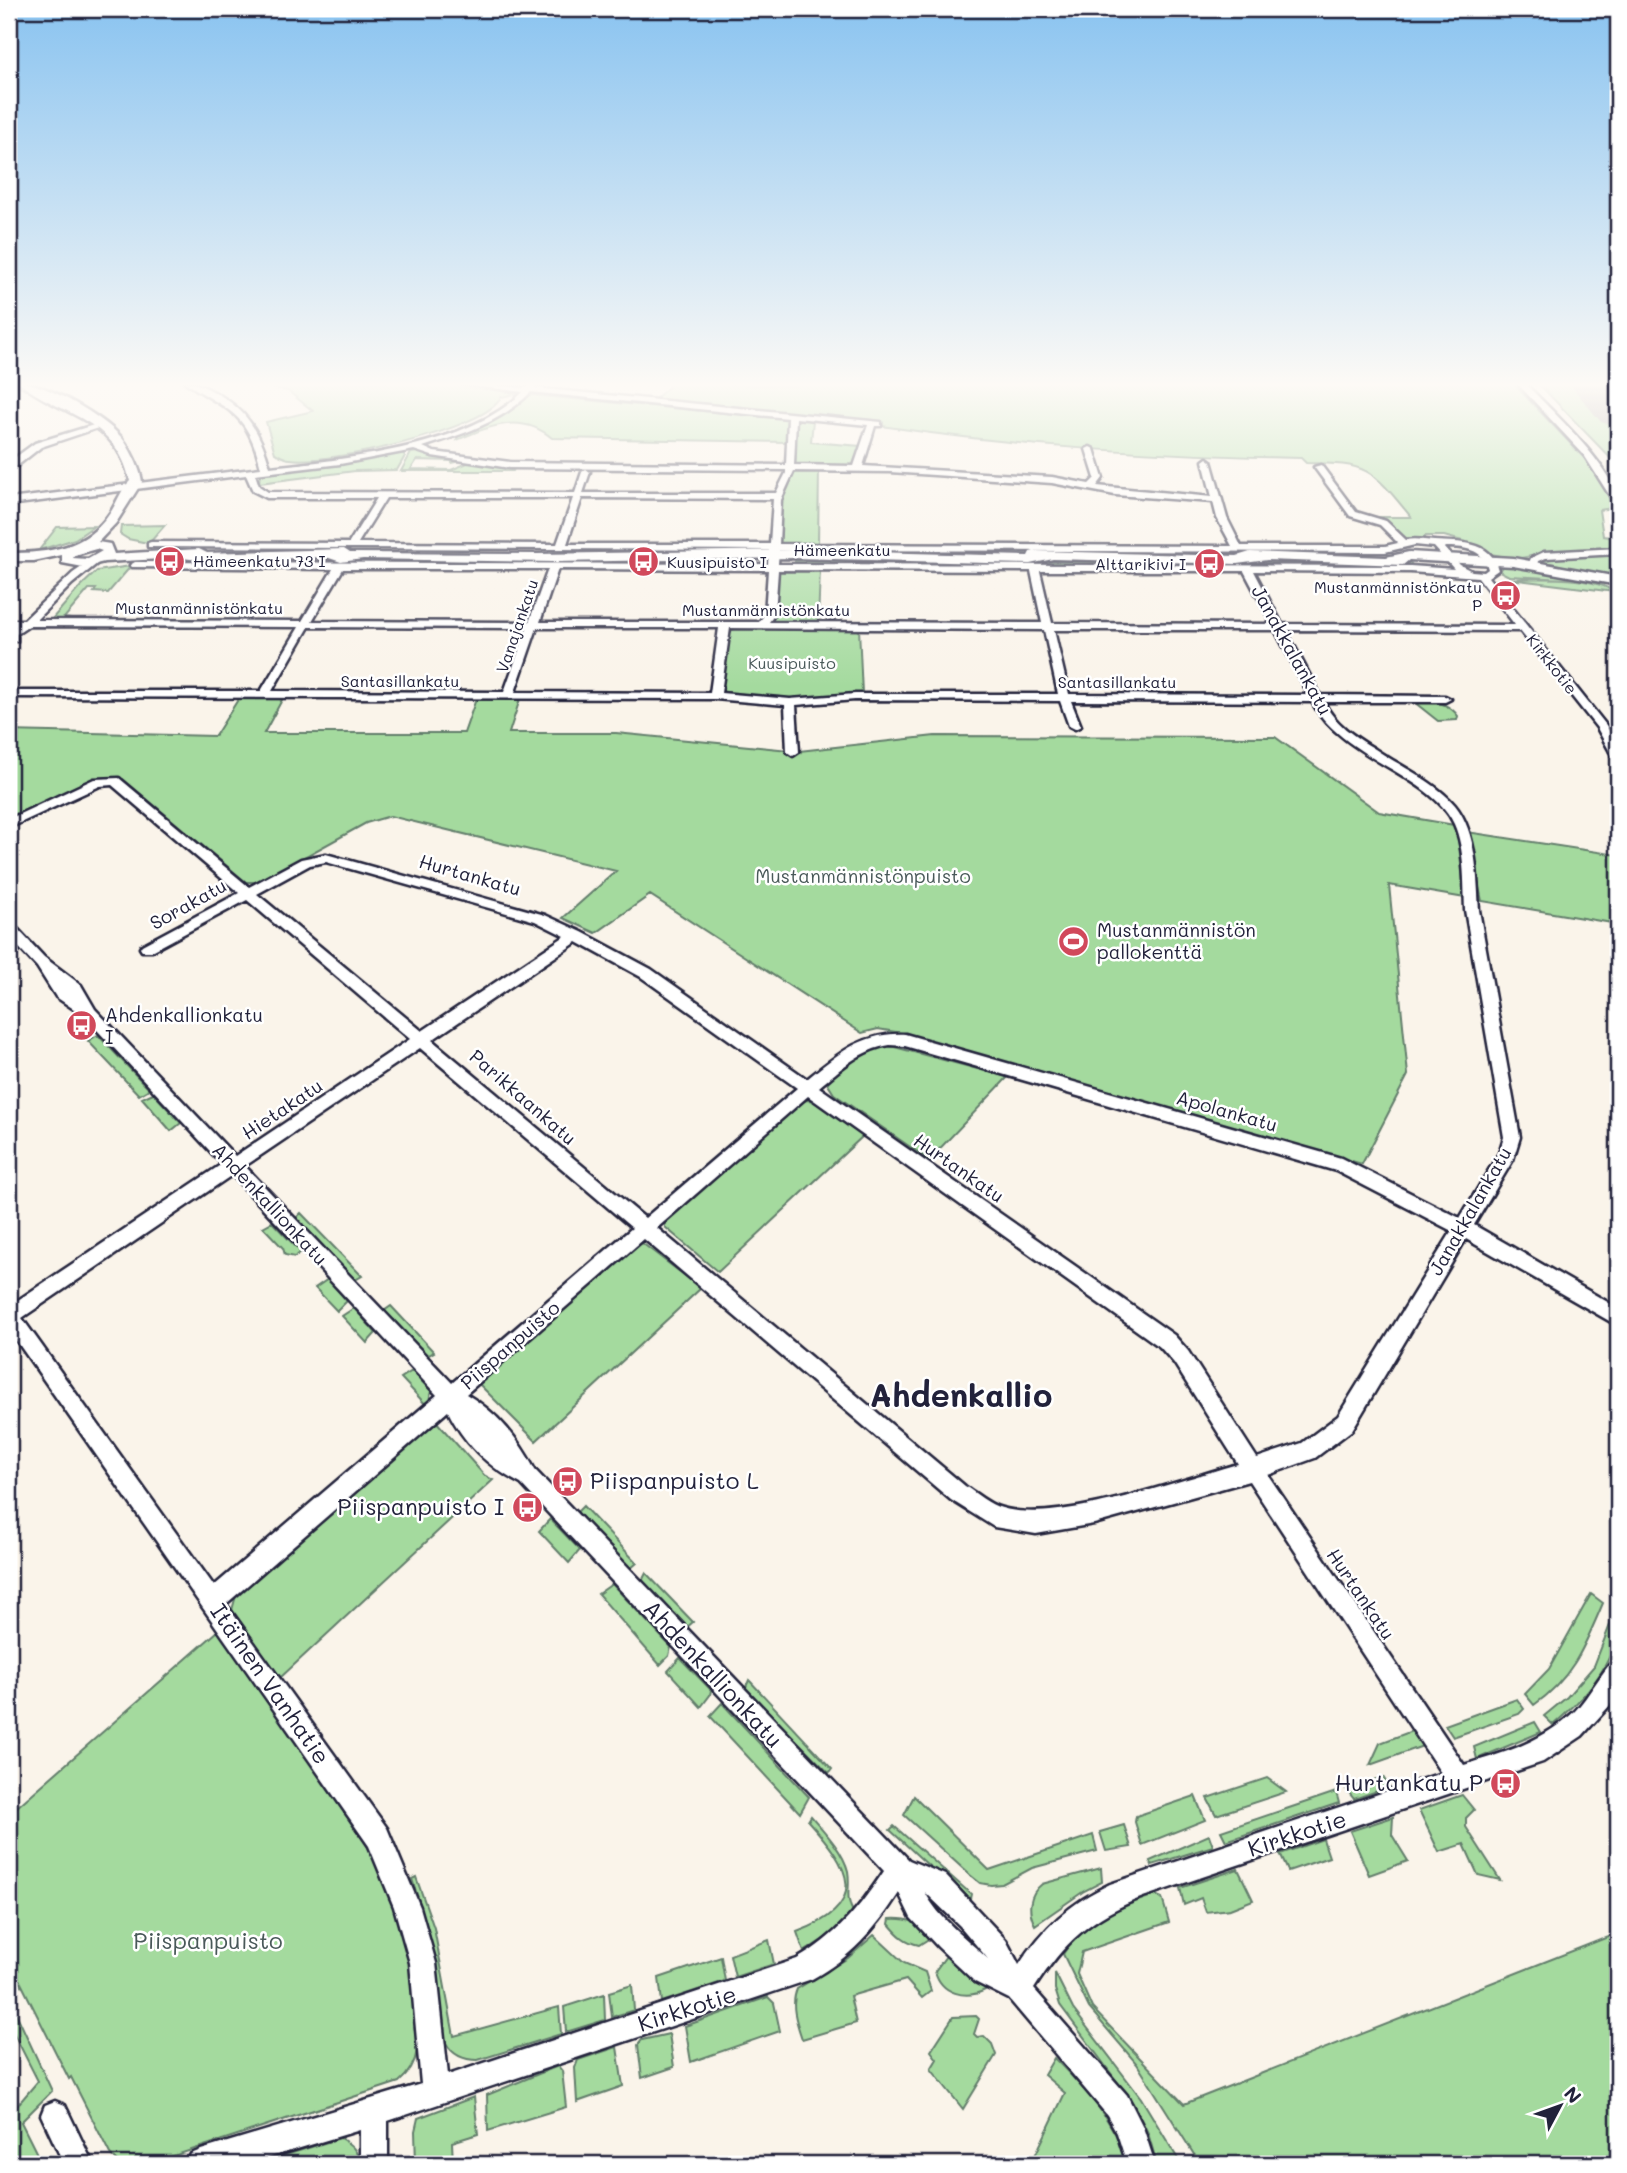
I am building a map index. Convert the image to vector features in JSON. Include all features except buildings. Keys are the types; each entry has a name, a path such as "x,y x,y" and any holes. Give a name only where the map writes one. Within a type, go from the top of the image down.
{"main road":[{"path":"68,561 67,555 104,530 124,502 130,483"},
{"path":"102,554 107,534 104,530"},
{"path":"34,557 79,548 102,554"},
{"name":"Hämeenkatu","path":"102,554 147,550 182,551 221,558 336,560 363,555 483,551 542,556 652,556 663,559 685,556 786,559 1010,557 1030,560 1048,557 1411,561 1447,559 1533,565 1617,584"},
{"path":"9,557 68,561 102,554"}],"street":[{"path":"9,502 112,483"},
{"path":"252,483 257,492 267,495 778,496"},
{"path":"561,546 582,483"},
{"path":"762,625 770,614 778,496 783,483"},
{"path":"1065,483 1115,492 1218,500"},
{"path":"1091,488 1095,483"},
{"path":"1214,483 1222,518 1238,548"},
{"path":"1330,483 1353,514 1383,523 1405,544"},
{"path":"1610,483 1618,502"},
{"path":"352,545 383,495"},
{"name":"Hämeenkatu","path":"336,560 554,566 774,557 1238,548 1385,549 1417,542 1447,542 1469,545 1490,560"},
{"path":"1437,544 1447,559 1463,573"},
{"name":"Hämeenkatu","path":"182,551 352,545 483,551 561,546 1035,568 1410,569 1481,575"},
{"path":"1533,565 1534,560 1544,555 1618,551"},
{"path":"11,642 24,633 28,623 70,577 102,554"},
{"name":"Hämeenkatu","path":"135,565 221,558"},
{"path":"264,695 306,623 336,560"},
{"path":"1481,575 1489,574 1493,570 1490,560"},
{"path":"68,561 70,577"},
{"name":"Vanajankatu","path":"509,697 554,566"},
{"path":"1035,568 1065,698 1075,726"},
{"name":"Janakkalankatu","path":"994,1517 1036,1524 1082,1516 1252,1470 1308,1451 1345,1423 1507,1155 1512,1137 1472,910 1470,872 1461,826 1442,799 1343,733 1326,718 1248,569"},
{"name":"Kirkkotie","path":"1481,575 1602,727 1618,757"},
{"name":"Mustanmännistönkatu","path":"9,623 1524,628"},
{"path":"715,696 725,625"},
{"name":"Santasillankatu","path":"9,694 715,696 790,702 855,697 1445,699"},
{"path":"790,702 793,752"},
{"name":"Parikkaankatu","path":"9,824 98,782 115,782 958,1493 994,1517"},
{"name":"Hurtankatu","path":"246,893 306,862 326,858 506,907 540,918 576,935 646,973 1167,1341 1181,1356 1252,1470 1460,1780"},
{"name":"Sorakatu","path":"147,948 246,893"},
{"name":"Ahdenkallionkatu","path":"9,928 43,965 51,983 62,995 89,1012 451,1396 462,1422 492,1455 507,1467 528,1477 900,1869 920,1909 947,1938 984,1973 1018,1990 1117,2105 1129,2127 1141,2164"},
{"name":"Hietakatu","path":"9,1316 424,1040 576,935"},
{"name":"Apolankatu","path":"808,1087 861,1046 887,1038 905,1040 1341,1165 1463,1228 1618,1318"},
{"name":"Piispanpuisto","path":"212,1602 808,1087"},
{"name":"Itäinen Vanhatie","path":"9,1316 365,1817 389,1860 423,1963 436,2093"},
{"name":"Kirkkotie","path":"1018,1990 1057,1932 1074,1917 1111,1896 1535,1754 1555,1742 1595,1708 1607,1692 1618,1668"},
{"name":"Kirkkotie","path":"201,2164 436,2093 803,1970 840,1947 864,1925 900,1869"},
{"path":"374,2111 374,2164"},
{"path":"55,2115 79,2164"}],"green space":[{"path":"787,483 819,483 818,545 779,542 780,514"},
{"path":"1382,483 1606,483 1618,507 1599,510 1603,536 1618,538 1618,547 1551,552 1516,559 1491,554 1477,545 1444,536 1404,538 1370,517 1411,517"},
{"path":"165,525 151,541 153,544 128,539 120,534 121,526"},
{"path":"94,526 75,539 39,550 57,527"},
{"path":"795,549 1024,551 1025,553 795,553"},
{"path":"1618,555 1618,579 1542,561 1559,557"},
{"path":"349,559 554,560 553,564 347,563"},
{"path":"795,561 1028,562 1029,566 795,565"},
{"path":"1034,561 1181,562 1199,565 1243,563 1244,566 1037,566"},
{"path":"1247,562 1410,562 1413,567 1248,566"},
{"path":"131,566 108,593 89,589 64,618 85,621 51,620 97,571"},
{"path":"1518,566 1602,581 1509,576 1499,571 1502,567"},
{"name":"Kuusipuisto","path":"820,569 818,624 772,622 777,571"},
{"path":"1503,579 1576,580 1604,586 1615,592 1518,580 1497,581 1503,590 1497,589 1493,581"},
{"name":"Kuusipuisto","path":"739,627 859,628 862,694 803,700 724,692 721,688 728,632"},
{"name":"Mustanmännistönpuisto","path":"239,698 283,698 264,733 464,733 476,699 520,699 509,733 616,733 799,751 935,736 1275,737 1379,812 1454,825 1458,837 1465,898 1389,885 1408,1075 1362,1164 902,1033 878,1029 862,1033 650,895 596,933 563,918 616,871 390,816 366,823 259,882 246,882 123,779 95,780 9,819 9,731 215,736"},
{"path":"1426,701 1444,705 1454,711 1458,716 1457,720 1438,721 1414,702"},
{"path":"1467,832 1618,855 1618,924 1482,901"},
{"path":"98,1035 149,1089 139,1095 88,1041"},
{"path":"887,1045 1008,1077 929,1160 834,1094 827,1083 839,1069 854,1058"},
{"path":"153,1093 181,1123 171,1131 142,1098"},
{"path":"801,1101 815,1101 864,1135 718,1272 665,1227 665,1218"},
{"path":"301,1213 362,1276 355,1280 296,1218"},
{"path":"272,1222 301,1252 295,1257 285,1255 283,1248 263,1227"},
{"path":"642,1243 701,1288 536,1441 479,1384 483,1377 635,1244"},
{"path":"328,1279 347,1301 337,1311 315,1288"},
{"path":"391,1306 434,1352 427,1356 384,1311"},
{"path":"354,1308 376,1333 367,1343 342,1316"},
{"path":"412,1371 431,1391 428,1407 401,1378"},
{"path":"435,1420 484,1475 493,1480 280,1678 232,1610 237,1592"},
{"path":"583,1506 637,1563 630,1569 577,1512"},
{"path":"550,1519 580,1550 569,1563 539,1531"},
{"path":"646,1573 693,1622 686,1628 642,1581"},
{"path":"612,1584 671,1647 669,1656 660,1665 598,1594"},
{"path":"1591,1594 1603,1603 1584,1647 1559,1684 1534,1705 1525,1694 1549,1669"},
{"path":"1617,1607 1618,1624 1609,1658 1590,1688 1553,1725 1544,1716 1567,1697 1594,1666"},
{"name":"Piispanpuisto","path":"218,1631 278,1713 361,1836 390,1890 408,1954 418,2046 412,2065 399,2082 161,2160 144,2164 120,2164 110,2154 71,2077 69,2079 9,1959 9,1814"},
{"path":"680,1658 711,1690 701,1707 668,1671"},
{"path":"749,1680 832,1769 829,1773 745,1689"},
{"path":"1517,1699 1524,1709 1519,1714 1453,1737 1445,1725"},
{"path":"722,1703 809,1797 800,1813 710,1716"},
{"path":"1535,1722 1541,1732 1477,1759 1474,1747"},
{"path":"1412,1731 1423,1746 1370,1765 1380,1743"},
{"path":"1383,1777 1389,1787 1354,1799 1346,1789"},
{"path":"1267,1778 1286,1792 1216,1815 1207,1798"},
{"path":"1336,1792 1339,1803 1226,1841 1221,1831"},
{"path":"1462,1795 1474,1810 1466,1818 1466,1827 1500,1880 1478,1875 1464,1844 1439,1852 1419,1810"},
{"path":"914,1796 989,1870 1093,1835 1097,1851 1032,1868 1002,1884 980,1883 904,1815"},
{"path":"1195,1796 1205,1820 1142,1845 1135,1822 1136,1816"},
{"path":"811,1816 846,1864 849,1902 854,1914 840,1928 804,1952 797,1932 821,1921 836,1909 845,1897 846,1883 843,1869 835,1854 808,1821"},
{"path":"1393,1817 1392,1835 1408,1861 1369,1875 1350,1831"},
{"path":"1124,1825 1131,1847 1106,1851 1100,1832"},
{"path":"894,1826 971,1894 969,1903 890,1830"},
{"path":"1209,1835 1213,1846 1152,1865 1150,1861"},
{"path":"1323,1839 1329,1857 1288,1871 1280,1854"},
{"path":"1101,1868 1102,1882 1084,1891 1035,1925 1031,1903 1034,1893 1042,1884"},
{"path":"1238,1869 1253,1900 1230,1909 1206,1912 1201,1898 1184,1905 1180,1888"},
{"path":"416,1877 434,1928 454,2036 559,2007 561,2034 478,2060 464,2058 452,2051 446,2043 441,2027 436,1963 412,1879"},
{"path":"1155,1895 1162,1898 1169,1922 1082,1952 1077,1974 1092,2008 1184,2104 1618,1933 1618,2164 1615,2156 1604,2164 1200,2164 1137,2064 1089,2008 1063,1954 1092,1924 1129,1904"},
{"path":"890,1919 914,1922 933,1936 919,1945 910,1942 892,1928"},
{"path":"874,1935 904,1963 925,1972 931,1991 922,1998 906,1980 850,1996 856,2023 802,2039 794,2008 797,1989 848,1958"},
{"path":"769,1940 774,1964 735,1977 730,1955"},
{"path":"949,1952 985,1990 962,1994 948,1990 943,1985 935,1971"},
{"path":"721,1957 725,1981 662,2002 659,1978"},
{"path":"1055,1973 1073,2009 1141,2098 1181,2164 1157,2164 1148,2133 1133,2103 1060,2005 1055,1989"},
{"path":"632,1985 634,2010 612,2017 609,1992"},
{"path":"604,1994 605,2020 566,2032 564,2007"},
{"path":"768,1997 774,2003 780,2031 691,2062 685,2026"},
{"path":"9,1998 52,2091 21,2122 42,2164 9,2162 9,2115 38,2081 9,2024"},
{"path":"976,2016 979,2019 974,2034 977,2037 984,2036 992,2044 996,2055 963,2109 931,2069 937,2059 931,2051 953,2017"},
{"path":"669,2034 674,2067 642,2078 638,2045 642,2040"},
{"path":"617,2047 623,2086 577,2102 575,2068 578,2060"},
{"path":"1054,2058 1098,2106 1115,2133 1128,2164 1031,2164 1065,2093 1044,2075"},
{"path":"558,2066 562,2071 566,2107 488,2131 487,2095"},
{"path":"474,2097 478,2134 452,2142 453,2164 416,2164 415,2131 418,2118"},
{"path":"340,2138 354,2148 359,2164 257,2164"}],"place":[{"name":"Hämeenkatu 73 I","path":"170,561"},
{"name":"Kuusipuisto I","path":"644,562"},
{"name":"Alttarikivi I","path":"1209,564"},
{"name":"Mustanmännistönkatu P","path":"1505,596"},
{"name":"Mustanmännistön pallokenttä","path":"1074,941"},
{"name":"Ahdenkallionkatu I","path":"82,1026"},
{"name":"Piispanpuisto L","path":"567,1481"},
{"name":"Piispanpuisto I","path":"527,1507"},
{"name":"Hurtankatu P","path":"1506,1783"}],"district":[{"name":"Ahdenkallio","path":"961,1396"}]}
